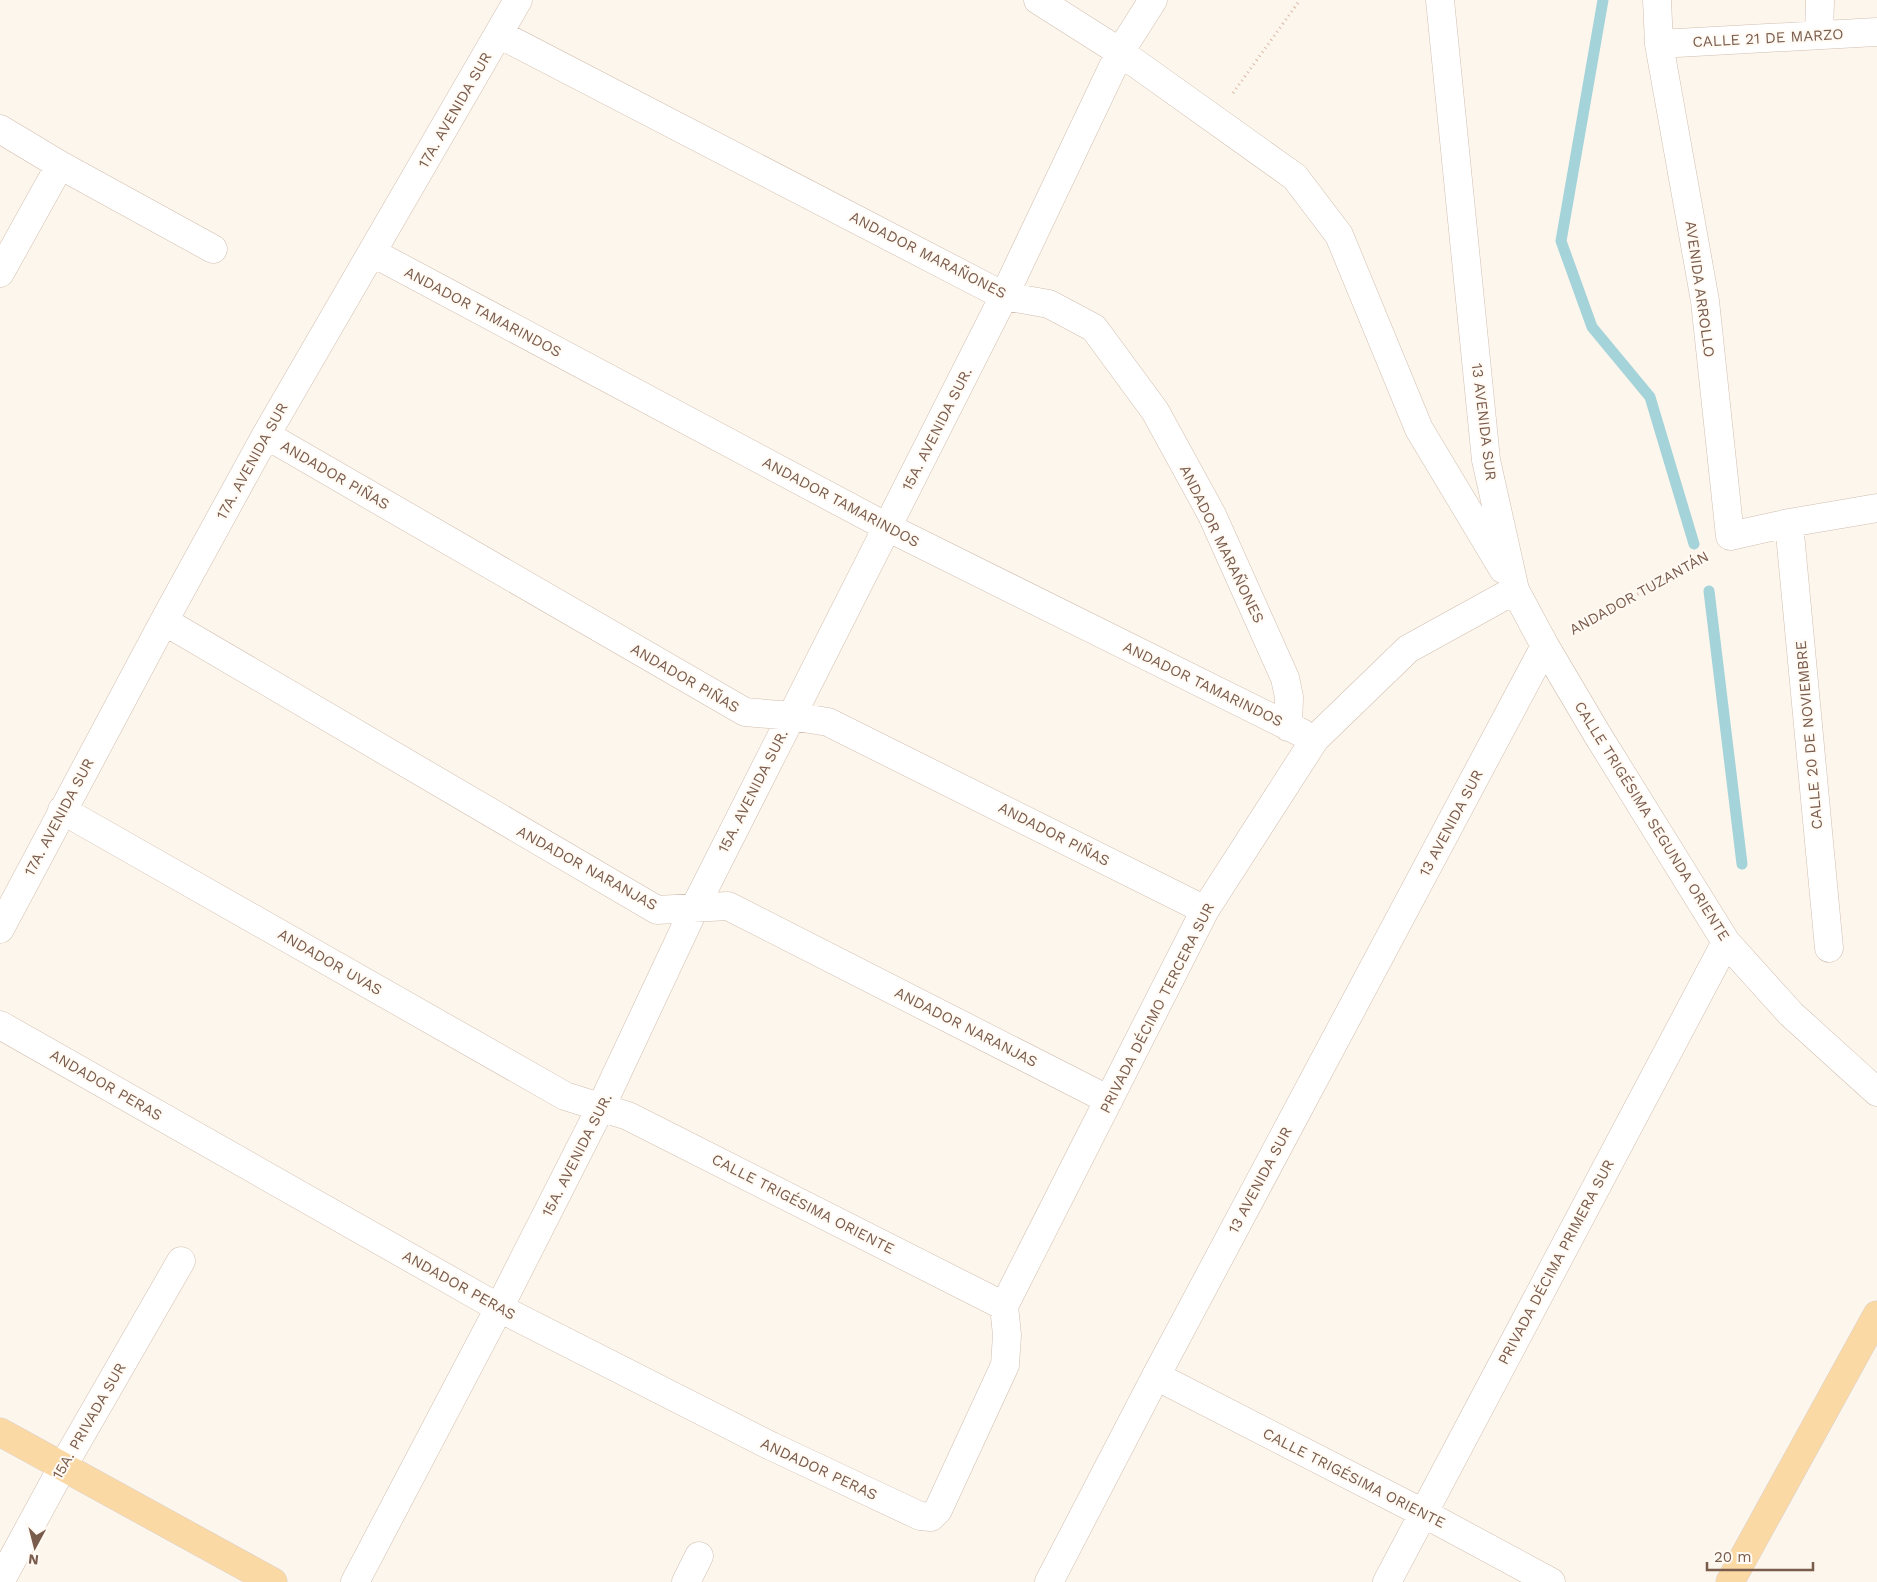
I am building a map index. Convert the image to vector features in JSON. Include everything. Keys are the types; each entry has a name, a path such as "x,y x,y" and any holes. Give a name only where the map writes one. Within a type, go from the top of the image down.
{"main road":[{"path":"1730,1582 1877,1316"},
{"path":"0,1432 273,1582"}],"street":[{"name":"17A. AVENIDA SUR","path":"0,929 62,810 266,435 518,0"},
{"path":"1038,0 1120,52 1295,177 1339,235 1419,429 1515,590"},
{"name":"15A. AVENIDA SUR.","path":"355,1582 499,1308 601,1107 695,907 1004,296 1120,52 1153,0"},
{"name":"13 AVENIDA SUR","path":"1049,1582 1156,1376 1545,646 1515,590 1486,460 1440,0"},
{"name":"AVENIDA ARROLLO","path":"1657,0 1659,44 1705,301 1730,536"},
{"path":"1819,35 1820,0"},
{"name":"CALLE 21 DE MARZO","path":"1659,44 1877,32"},
{"name":"ANDADOR MARAÑONES","path":"500,34 1004,296 1049,304 1094,328 1155,411 1212,515 1285,678 1289,697 1288,727"},
{"path":"0,129 60,165 213,249"},
{"path":"0,274 60,165"},
{"name":"ANDADOR TAMARINDOS","path":"373,253 887,527 1315,739"},
{"name":"ANDADOR PIÑAS","path":"266,435 745,712 791,716 828,722 1205,910"},
{"path":"1730,536 1789,523 1877,508"},
{"name":"CALLE 20 DE NOVIEMBRE","path":"1789,523 1829,948"},
{"name":"PRIVADA DÉCIMO TERCERA SUR","path":"1004,1306 1205,910 1315,739 1408,649 1515,590"},
{"name":"ANDADOR NARANJAS","path":"164,621 657,910 728,906 1109,1100"},
{"name":"CALLE TRIGÉSIMA SEGUNDA ORIENTE","path":"1545,646 1726,942 1791,1014 1877,1092"},
{"name":"ANDADOR UVAS","path":"62,810 565,1096 601,1107"},
{"name":"PRIVADA DÉCIMA PRIMERA SUR","path":"1387,1582 1726,942"},
{"name":"ANDADOR PERAS","path":"0,1025 499,1308 771,1446 920,1516 931,1517 938,1510 1004,1365 1007,1334 1004,1306"},
{"name":"CALLE TRIGÉSIMA ORIENTE","path":"601,1107 628,1116 1004,1306"},
{"name":"15A. PRIVADA SUR","path":"0,1582 63,1466 181,1261"},
{"name":"CALLE TRIGÉSIMA ORIENTE","path":"1156,1376 1423,1513 1551,1582"},
{"path":"686,1582 699,1556"}],"path":[{"path":"1214,120 1300,0"},
{"name":"ANDADOR TUZANTÁN","path":"1545,646 1695,564 1714,551 1730,536"}],"waterway":[{"path":"1603,0 1561,241 1592,327 1650,397 1694,544"},
{"path":"1709,591 1742,864"}]}
